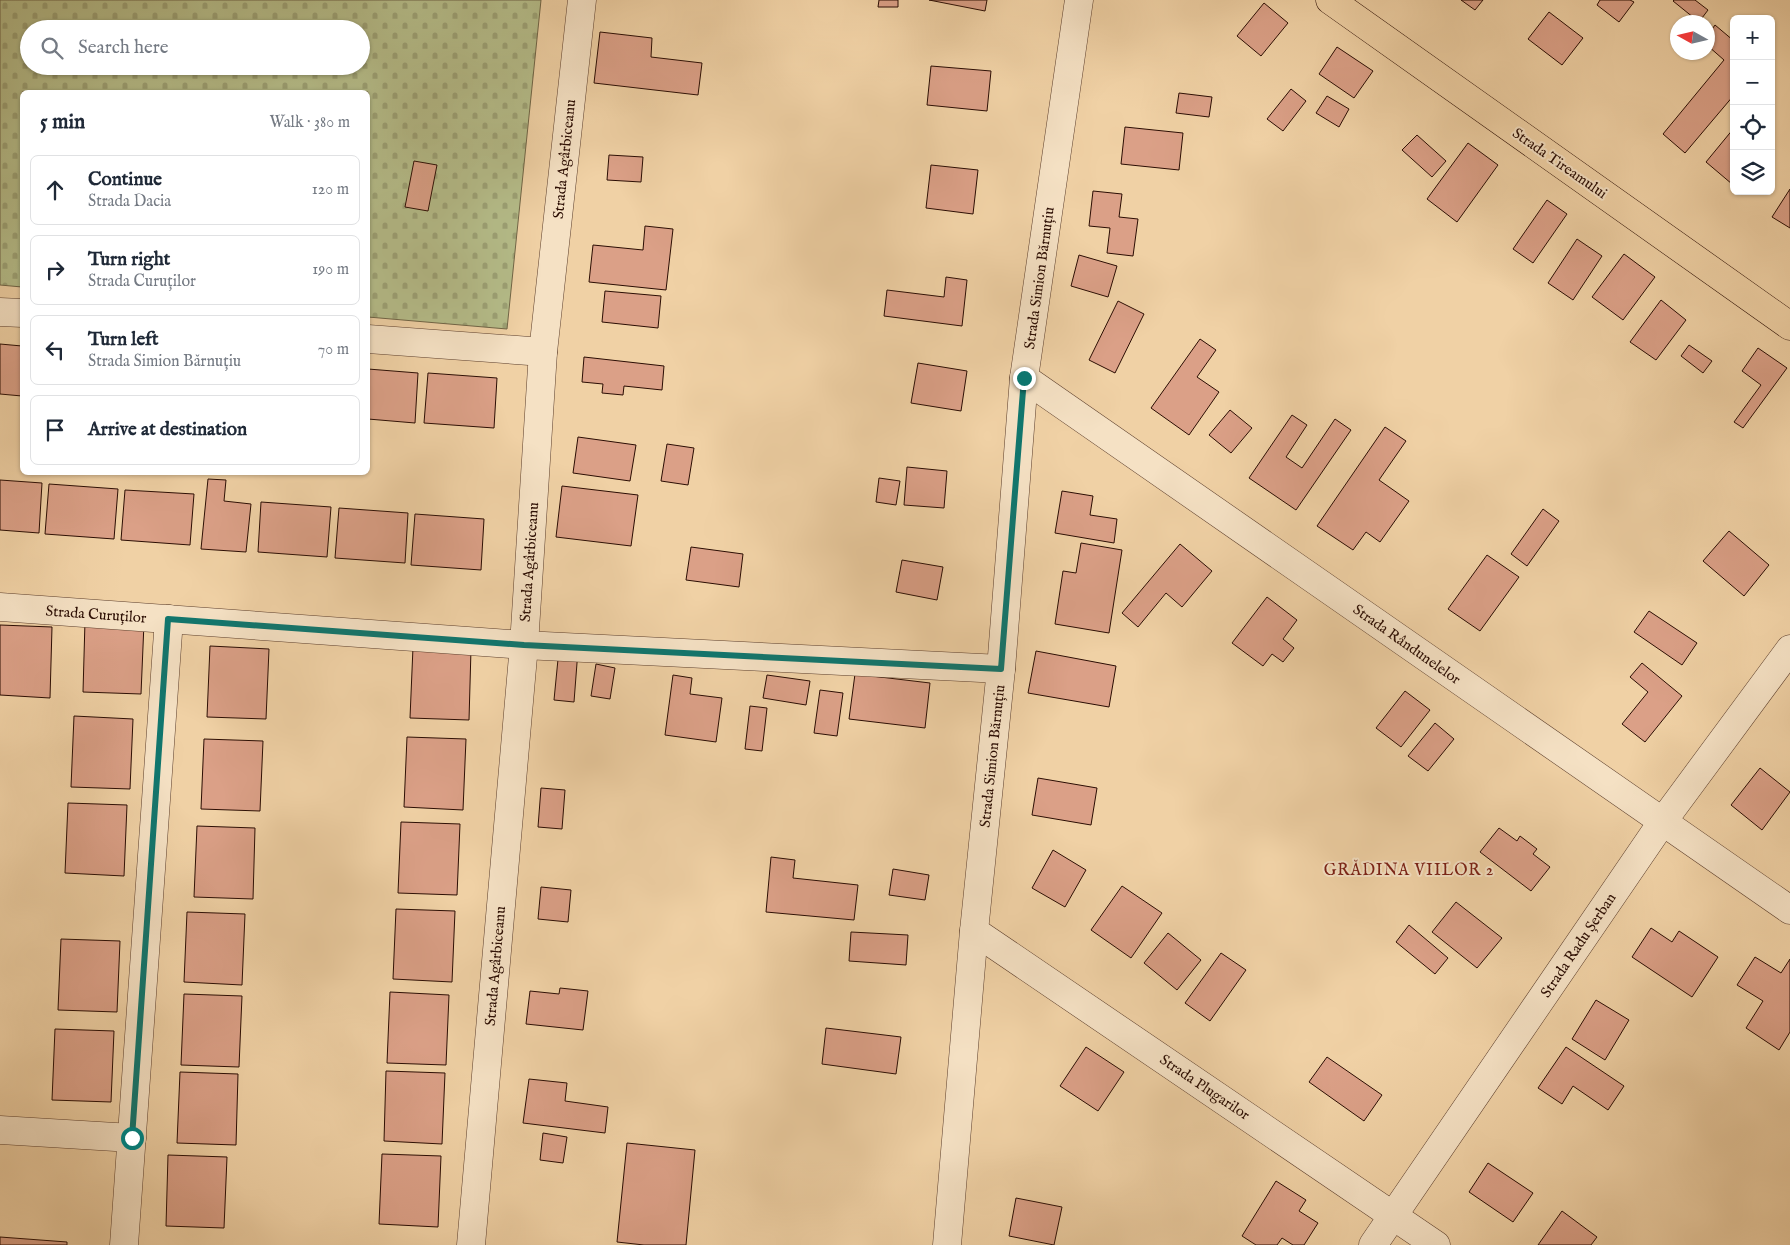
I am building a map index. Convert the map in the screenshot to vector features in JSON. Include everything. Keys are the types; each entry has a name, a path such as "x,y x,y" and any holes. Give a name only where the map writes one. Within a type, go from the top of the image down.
{"main road":[{"name":"Strada Tireamului","path":"1330,0 1790,326"}],"street":[{"name":"Strada Agârbiceanu","path":"471,1245 524,645 543,352 582,0"},
{"name":"Strada Simion Bărnuțiu","path":"947,1245 974,931 1001,669 1024,378 1079,0"},
{"path":"0,312 20,313"},
{"path":"370,339 543,352"},
{"name":"Strada Rândunelelor","path":"1024,378 1790,910"},
{"name":"Strada Curuților","path":"0,607 524,645 1001,669"},
{"path":"124,1245 168,619"},
{"name":"Strada Radu Șerban","path":"1373,1245 1663,821 1790,649"},
{"name":"Strada Plugarilor","path":"974,931 1436,1245"},
{"path":"0,1130 132,1138"}],"green space":[{"path":"0,0 541,0 507,329 370,317 370,90 20,90 20,287 0,285"}],"building":[{"path":"879,0 898,0 898,7 878,7"},
{"path":"929,0 987,0 985,11"},
{"path":"1461,0 1483,0 1475,10"},
{"path":"1600,0 1630,0 1634,2 1619,22 1597,5"},
{"path":"1695,0 1708,10 1704,15 1690,15 1673,1"},
{"path":"1264,3 1288,23 1261,56 1237,36"},
{"path":"1549,12 1583,38 1562,65 1528,39"},
{"path":"1715,25 1730,38 1730,100 1685,153 1663,134 1724,60 1715,52"},
{"path":"600,32 652,38 651,57 702,63 698,95 594,83"},
{"path":"1337,47 1373,71 1354,98 1319,74"},
{"path":"931,66 991,71 987,111 927,105"},
{"path":"1291,89 1306,101 1283,131 1267,119"},
{"path":"1179,93 1212,97 1209,117 1176,113"},
{"path":"1327,96 1349,109 1339,127 1316,113"},
{"path":"1125,127 1183,133 1179,170 1121,164"},
{"path":"1730,133 1730,182 1706,162"},
{"path":"1417,135 1446,161 1432,177 1402,150"},
{"path":"1468,143 1498,165 1457,222 1427,199"},
{"path":"609,155 643,157 641,182 607,180"},
{"path":"414,161 437,165 428,211 405,207"},
{"path":"931,165 978,170 973,214 926,208"},
{"path":"1790,189 1790,228 1772,217"},
{"path":"1093,191 1122,194 1119,217 1138,219 1133,256 1107,253 1110,228 1089,226"},
{"path":"1547,200 1567,214 1533,263 1513,249"},
{"path":"645,226 673,229 666,290 589,282 593,245 643,250"},
{"path":"1577,239 1602,256 1573,300 1548,283"},
{"path":"1624,254 1655,277 1623,320 1592,297"},
{"path":"1079,255 1117,266 1108,297 1071,286"},
{"path":"946,277 967,280 962,326 884,316 887,290 944,297"},
{"path":"605,291 661,296 658,328 602,322"},
{"path":"1661,300 1686,320 1656,360 1630,342"},
{"path":"1118,301 1144,314 1115,373 1089,360"},
{"path":"1200,339 1216,350 1197,377 1219,392 1189,435 1151,408"},
{"path":"0,344 20,346 20,396 0,394"},
{"path":"1689,345 1712,361 1703,373 1681,356"},
{"path":"1758,348 1787,368 1743,428 1734,422 1761,385 1742,371"},
{"path":"584,357 664,366 662,390 624,386 623,395 602,393 603,384 582,382"},
{"path":"918,363 967,371 961,411 911,403"},
{"path":"370,369 418,373 415,423 370,419"},
{"path":"428,373 497,378 494,428 424,423"},
{"path":"1230,410 1252,428 1231,453 1209,435"},
{"path":"1292,415 1307,425 1286,457 1302,468 1335,419 1351,430 1296,510 1249,478"},
{"path":"1385,427 1406,441 1379,480 1409,501 1380,542 1366,532 1353,550 1317,526"},
{"path":"578,437 636,445 630,481 573,473"},
{"path":"667,444 694,448 688,485 661,481"},
{"path":"907,467 947,471 944,508 904,505"},
{"path":"879,478 900,481 896,505 876,502"},
{"path":"208,479 226,480 224,501 251,504 246,552 201,549"},
{"path":"0,480 42,483 39,533 0,530"},
{"path":"49,484 118,489 114,539 45,534"},
{"path":"562,486 638,495 631,546 556,537"},
{"path":"125,490 194,494 190,545 121,540"},
{"path":"1062,491 1093,496 1090,515 1117,519 1114,543 1055,533"},
{"path":"261,502 331,507 327,557 258,552"},
{"path":"339,508 408,513 405,563 335,558"},
{"path":"1543,509 1559,521 1527,566 1511,554"},
{"path":"415,514 484,519 481,570 411,565"},
{"path":"1729,531 1769,565 1744,596 1703,561"},
{"path":"1081,543 1122,550 1109,633 1055,624 1063,571 1076,573"},
{"path":"1180,544 1212,571 1182,607 1166,593 1138,627 1122,613"},
{"path":"691,547 743,554 739,587 686,580"},
{"path":"1487,555 1519,577 1480,631 1448,609"},
{"path":"902,560 943,567 937,600 896,592"},
{"path":"1267,597 1297,620 1283,639 1294,648 1283,662 1272,654 1263,666 1232,643"},
{"path":"1649,611 1697,643 1682,665 1634,632"},
{"path":"85,621 144,623 141,694 83,692"},
{"path":"0,625 52,627 50,698 0,695"},
{"path":"210,646 269,649 266,719 207,717"},
{"path":"413,647 471,649 469,720 410,718"},
{"path":"559,649 578,650 574,702 554,700"},
{"path":"1036,651 1116,666 1109,707 1028,693"},
{"path":"1642,663 1682,696 1645,742 1622,724 1648,692 1630,677"},
{"path":"596,664 615,668 610,699 591,696"},
{"path":"855,674 930,683 925,728 849,719"},
{"path":"673,675 692,678 690,694 722,698 716,742 665,735"},
{"path":"767,675 810,681 806,705 763,698"},
{"path":"820,690 843,693 837,736 814,733"},
{"path":"1405,691 1430,710 1401,747 1376,728"},
{"path":"750,706 767,708 762,751 745,749"},
{"path":"74,716 133,719 130,789 71,787"},
{"path":"1435,723 1454,739 1428,771 1408,756"},
{"path":"407,737 466,739 463,810 404,807"},
{"path":"204,739 263,741 260,811 201,809"},
{"path":"1760,768 1790,792 1762,830 1731,805"},
{"path":"1038,778 1097,788 1091,825 1032,815"},
{"path":"541,788 565,790 562,829 538,827"},
{"path":"68,803 127,805 124,876 65,873"},
{"path":"401,822 460,824 457,895 398,893"},
{"path":"197,826 255,828 253,899 194,897"},
{"path":"1499,828 1517,841 1520,836 1537,849 1533,854 1550,867 1531,891 1480,852"},
{"path":"1053,850 1086,870 1065,907 1032,888"},
{"path":"771,857 795,860 793,878 858,885 854,920 766,912"},
{"path":"893,869 929,875 925,900 889,895"},
{"path":"1122,886 1162,913 1131,958 1091,930"},
{"path":"541,887 571,890 568,922 538,919"},
{"path":"1456,902 1502,938 1477,968 1432,932"},
{"path":"396,909 455,911 452,982 393,979"},
{"path":"187,912 245,914 242,985 184,982"},
{"path":"1409,925 1448,958 1435,974 1396,942"},
{"path":"1651,928 1672,942 1679,931 1718,957 1692,997 1632,957"},
{"path":"851,932 908,935 906,965 849,961"},
{"path":"1168,933 1201,960 1177,990 1144,963"},
{"path":"61,939 120,941 117,1012 58,1010"},
{"path":"1221,953 1246,970 1210,1021 1185,1003"},
{"path":"1755,957 1781,973 1790,959 1790,1032 1779,1050 1746,1028 1763,1001 1737,985"},
{"path":"560,988 588,991 583,1030 526,1024 530,991 559,994"},
{"path":"390,992 449,995 446,1065 387,1063"},
{"path":"184,994 242,996 239,1067 181,1065"},
{"path":"1596,1000 1629,1020 1605,1060 1572,1039"},
{"path":"826,1028 901,1037 896,1074 822,1064"},
{"path":"55,1029 114,1031 111,1102 52,1100"},
{"path":"1086,1047 1124,1072 1098,1111 1060,1086"},
{"path":"1566,1047 1624,1086 1608,1110 1573,1086 1562,1104 1538,1088"},
{"path":"1327,1057 1382,1095 1364,1121 1309,1082"},
{"path":"386,1071 445,1073 442,1144 384,1141"},
{"path":"180,1072 238,1074 236,1145 177,1143"},
{"path":"529,1079 567,1083 565,1101 608,1107 605,1133 523,1123"},
{"path":"543,1133 567,1137 563,1163 540,1160"},
{"path":"627,1143 695,1150 686,1245 644,1245 617,1242"},
{"path":"382,1154 441,1156 438,1227 379,1224"},
{"path":"168,1155 227,1157 224,1228 166,1226"},
{"path":"1488,1163 1533,1193 1513,1222 1469,1192"},
{"path":"1276,1181 1306,1200 1299,1211 1318,1223 1304,1245 1293,1245 1282,1238 1277,1245 1256,1245 1242,1236"},
{"path":"1016,1198 1062,1207 1054,1245 1009,1236"},
{"path":"1562,1211 1597,1237 1591,1245 1538,1245"},
{"path":"0,1237 67,1242 67,1245 0,1245"}],"district":[{"name":"GRĂDINA VIILOR 2","path":"1409,869"}],"route":[{"path":"132,1138 168,619 524,645 1001,669 1024,378"}]}
